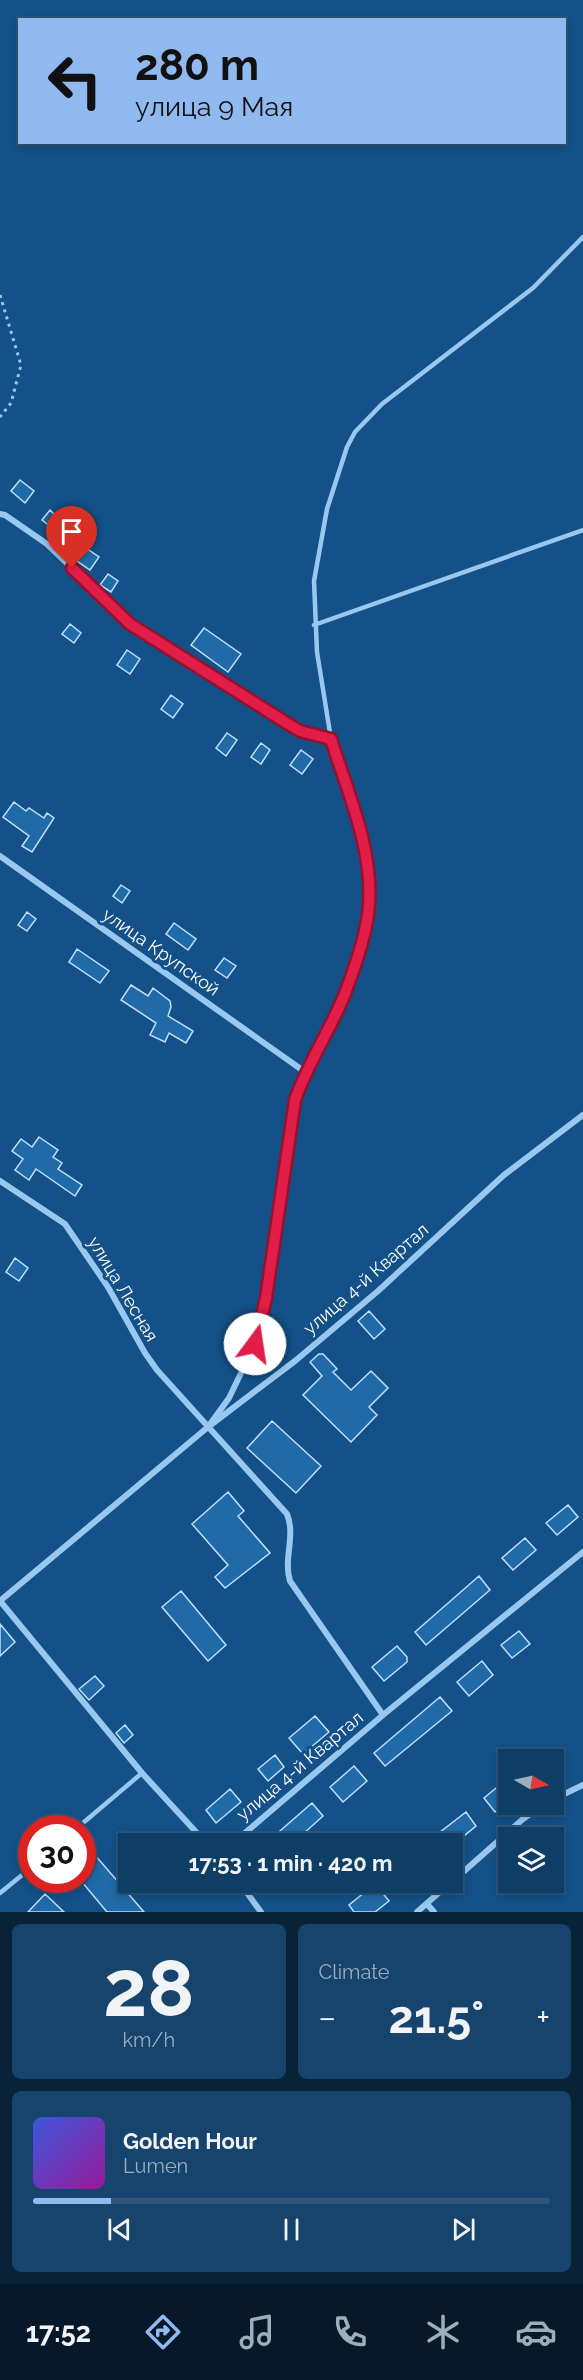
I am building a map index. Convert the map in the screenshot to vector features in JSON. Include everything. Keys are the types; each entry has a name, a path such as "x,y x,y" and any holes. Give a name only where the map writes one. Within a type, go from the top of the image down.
{"street":[{"path":"0,514 46,543 130,624 285,722 309,734 331,739 364,849 369,884 366,925 344,996 305,1072 295,1100 266,1298 255,1344 229,1398 208,1427"},
{"name":"улица Крупской","path":"0,856 305,1072"},
{"name":"улица 4-й Квартал","path":"197,1833 142,1773 0,1601 208,1427 295,1361 369,1298 504,1175 583,1115"},
{"name":"улица Лесная","path":"0,1181 65,1224 108,1287 145,1353 177,1393 287,1514 291,1524 287,1563 290,1581 383,1714"},
{"name":"улица 4-й Квартал","path":"245,1833 383,1714 583,1552"},
{"path":"564,1794 583,1785"},
{"path":"463,1872 529,1815"},
{"path":"247,1893 261,1912"},
{"path":"417,1912 440,1893"},
{"path":"427,1904 434,1912"}],"lane":[{"path":"331,739 320,680 314,625 314,581 327,509 341,464 356,432 382,404 533,288 583,237"},
{"path":"314,625 583,530"},
{"path":"92,1815 142,1773"},
{"path":"0,1893 18,1878"}],"path":[{"path":"0,295 21,365 11,403 0,417"}],"building":[{"path":"20,480 34,491 25,503 11,491"},
{"path":"50,510 64,524 57,532 42,520"},
{"path":"86,548 99,557 90,570 77,561"},
{"path":"108,574 118,581 111,592 100,585"},
{"path":"70,624 81,633 74,643 62,634"},
{"path":"204,628 241,654 228,672 191,645"},
{"path":"127,650 140,659 130,674 117,665"},
{"path":"171,695 183,704 173,718 161,709"},
{"path":"227,733 237,740 226,756 216,748"},
{"path":"261,743 270,750 261,764 251,757"},
{"path":"301,750 313,759 302,774 290,765"},
{"path":"14,802 26,811 29,808 44,818 47,813 54,818 32,852 22,846 29,836 3,817"},
{"path":"121,885 130,891 122,903 113,896"},
{"path":"27,912 36,919 27,931 18,925"},
{"path":"174,923 196,939 188,950 166,934"},
{"path":"77,949 109,971 100,983 69,962"},
{"path":"224,958 236,966 227,978 215,970"},
{"path":"131,985 148,996 153,988 170,1001 168,1016 193,1031 186,1043 169,1033 165,1042 150,1035 156,1023 121,1000"},
{"path":"39,1137 58,1150 53,1157 62,1163 58,1169 82,1185 75,1196 36,1169 29,1180 15,1170 23,1159 12,1151 21,1139 32,1147"},
{"path":"15,1258 28,1268 19,1281 6,1272"},
{"path":"369,1311 385,1329 374,1339 358,1321"},
{"path":"319,1354 323,1354 337,1369 333,1372 351,1390 371,1371 388,1388 369,1407 377,1415 351,1442 303,1395 322,1376 310,1362"},
{"path":"272,1421 321,1466 296,1493 247,1448"},
{"path":"228,1492 244,1511 238,1516 270,1553 225,1588 215,1577 228,1565 192,1524"},
{"path":"568,1505 578,1517 557,1535 546,1523"},
{"path":"525,1538 536,1550 513,1570 502,1558"},
{"path":"479,1576 490,1590 426,1645 415,1632"},
{"path":"181,1591 226,1645 208,1661 162,1607"},
{"path":"0,1624 15,1642 0,1656"},
{"path":"519,1631 530,1644 512,1658 501,1645"},
{"path":"397,1646 407,1657 407,1662 384,1681 372,1667"},
{"path":"482,1661 493,1675 469,1696 457,1682"},
{"path":"95,1676 104,1686 89,1700 79,1689"},
{"path":"440,1697 452,1711 385,1766 374,1753"},
{"path":"315,1716 329,1732 303,1754 289,1738"},
{"path":"125,1725 133,1735 124,1743 116,1733"},
{"path":"275,1755 284,1767 268,1781 258,1769"},
{"path":"354,1766 367,1781 343,1802 330,1787"},
{"path":"498,1786 498,1809 495,1812 484,1798"},
{"path":"230,1789 241,1802 216,1823 206,1810"},
{"path":"312,1803 323,1816 304,1833 278,1833"},
{"path":"466,1812 476,1826 463,1837 463,1833 439,1833"},
{"path":"96,1856 118,1882 118,1893 128,1893 144,1912 107,1912 91,1893 96,1893"},
{"path":"364,1893 382,1893 389,1901 375,1912 354,1912 349,1905"},
{"path":"45,1894 64,1912 28,1912"}],"route":[{"path":"72,568 130,624 300,731 331,739 364,849 369,884 366,925 344,996 305,1072 295,1100 279,1220 266,1298 255,1344"}]}
